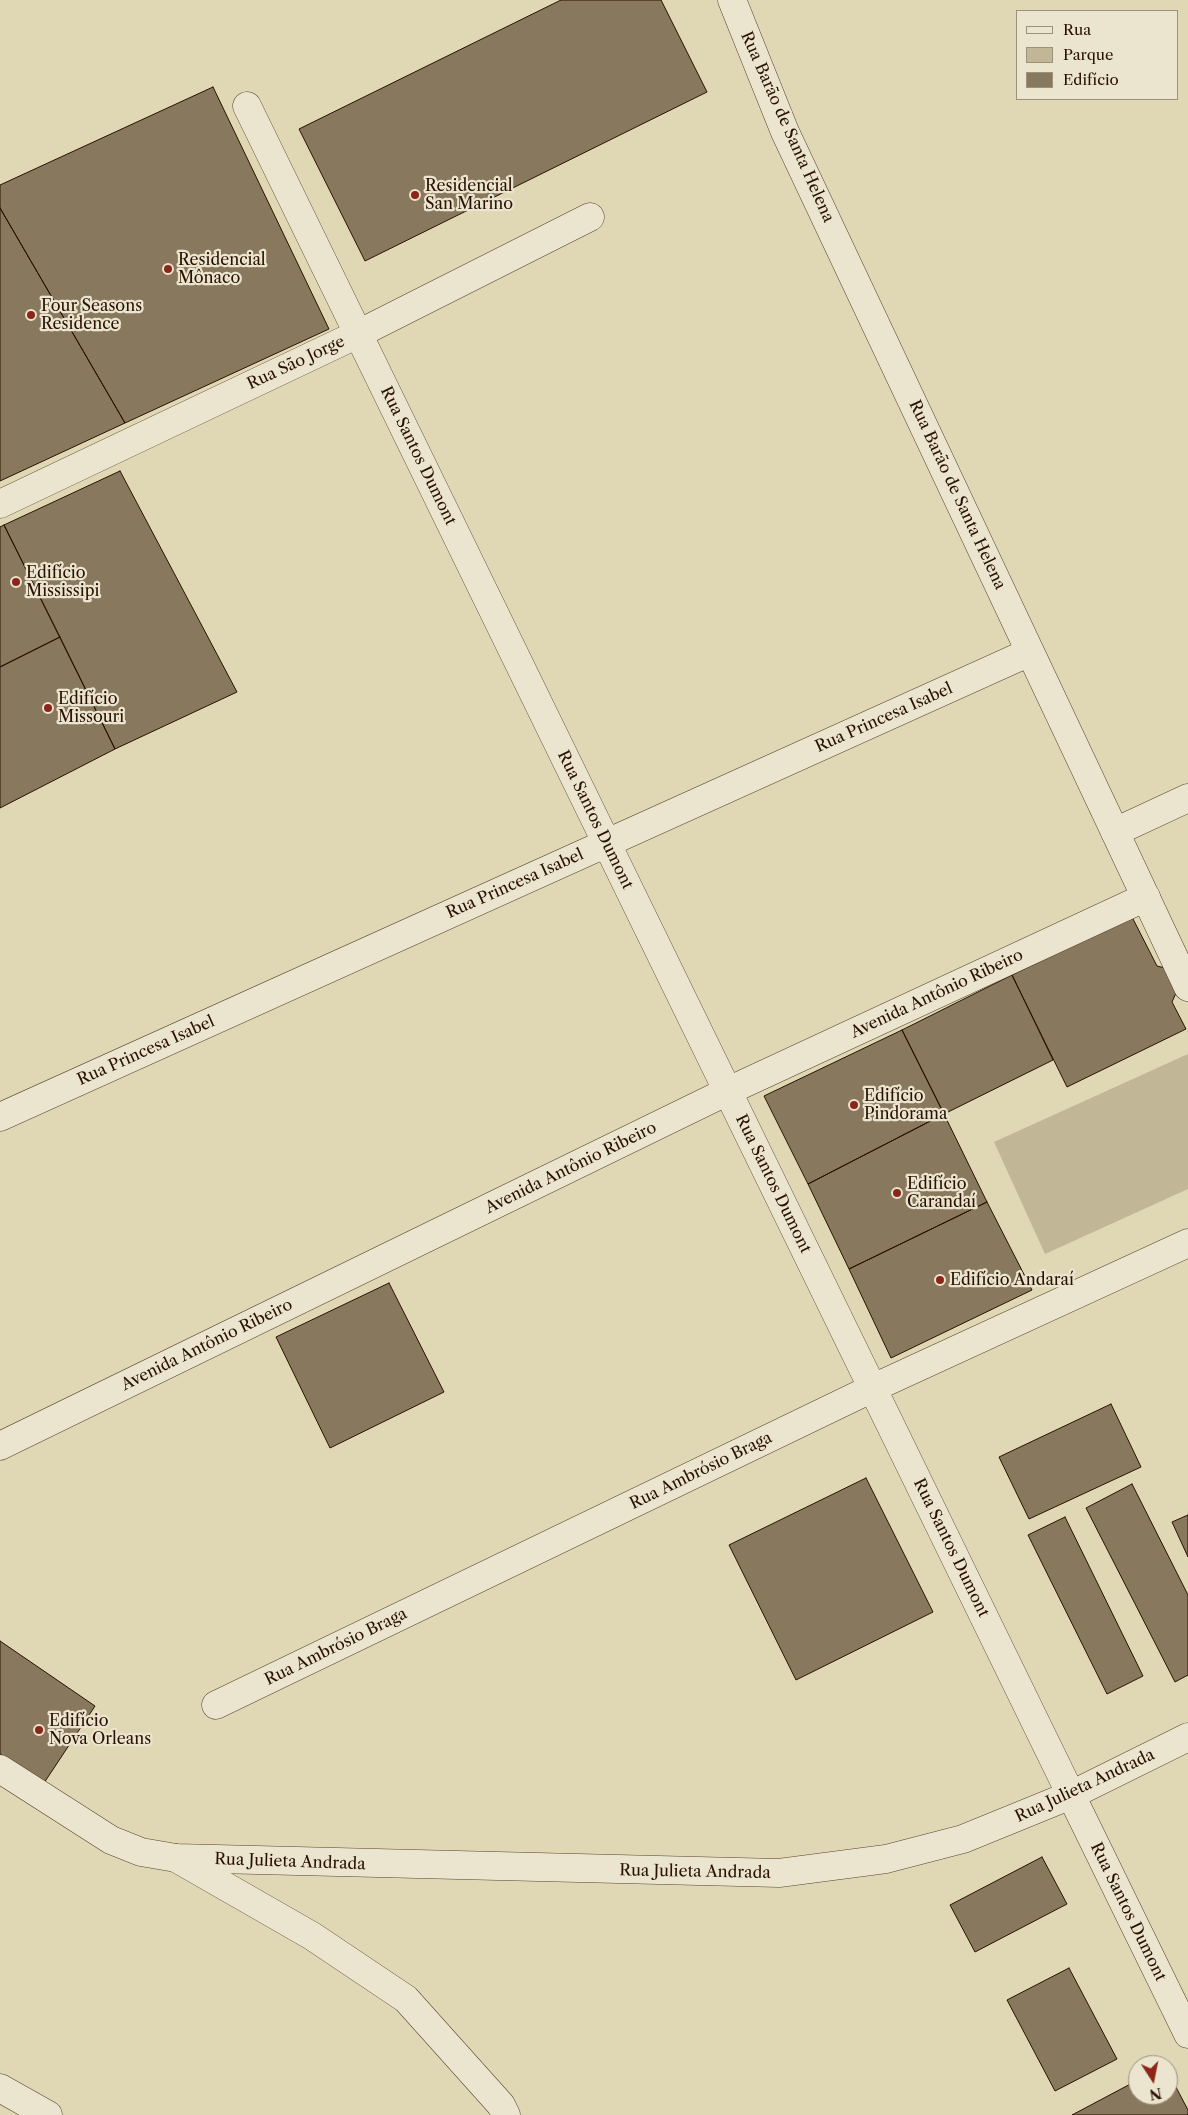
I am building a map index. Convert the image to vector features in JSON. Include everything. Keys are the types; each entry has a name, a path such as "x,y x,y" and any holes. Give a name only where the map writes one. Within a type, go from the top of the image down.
{"street":[{"name":"Rua Barão de Santa Helena","path":"732,0 785,132 1188,987"},
{"name":"Rua Santos Dumont","path":"247,106 1188,2034"},
{"name":"Rua São Jorge","path":"0,504 358,334 590,217"},
{"name":"Rua Princesa Isabel","path":"0,1116 1030,652"},
{"path":"1115,832 1188,798"},
{"name":"Avenida Antônio Ribeiro","path":"0,1446 728,1091 1146,897"},
{"name":"Rua Ambrósio Braga","path":"216,1705 873,1388 1188,1243"},
{"name":"Rua Julieta Andrada","path":"176,1858 779,1873 886,1859 963,1839 1071,1796 1188,1737"},
{"path":"0,1769 111,1840 141,1852 176,1858 312,1936 406,1999 500,2105 506,2115"},
{"path":"0,2088 48,2115"}],"green space":[{"path":"1188,1054 1188,1189 1045,1254 994,1142"}],"building":[{"name":"Residencial San Marino","path":"561,0 661,0 707,92 365,261 299,129"},
{"name":"Residencial Mônaco","path":"213,87 329,329 125,423 0,208 0,185"},
{"name":"Four Seasons Residence","path":"0,208 125,423 0,481"},
{"path":"120,471 237,692 115,749 4,525"},
{"name":"Edifício Mississipi","path":"4,525 60,637 0,667 0,527"},
{"name":"Edifício Missouri","path":"60,637 115,749 0,808 0,667"},
{"path":"1132,917 1157,966 1165,968 1176,993 1172,1002 1186,1029 1067,1087 1012,975"},
{"path":"1012,975 1053,1060 944,1114 902,1030"},
{"name":"Edifício Pindorama","path":"902,1030 944,1114 808,1184 764,1096"},
{"name":"Edifício Carandaí","path":"944,1114 987,1202 849,1269 808,1184"},
{"name":"Edifício Andaraí","path":"987,1202 1032,1290 891,1358 849,1269"},
{"path":"389,1283 444,1392 330,1448 276,1337"},
{"path":"1111,1404 1141,1467 1029,1519 999,1457"},
{"path":"866,1478 933,1612 796,1680 729,1545"},
{"path":"1132,1484 1188,1595 1188,1675 1175,1682 1086,1508"},
{"path":"1188,1515 1188,1557 1172,1522"},
{"path":"1065,1517 1143,1676 1107,1694 1028,1535"},
{"name":"Edifício Nova Orleans","path":"0,1641 95,1706 44,1783 0,1754"},
{"path":"1042,1857 1067,1904 975,1952 950,1905"},
{"path":"1069,1968 1117,2059 1055,2091 1007,2000"},
{"path":"1128,2085 1128,2105 1178,2105 1178,2091 1188,2110 1188,2115 1072,2115"}],"place":[{"name":"Residencial San Marino","path":"415,195"},
{"name":"Residencial Mônaco","path":"168,269"},
{"name":"Four Seasons Residence","path":"31,315"},
{"name":"Edifício Mississipi","path":"16,582"},
{"name":"Edifício Missouri","path":"48,708"},
{"name":"Edifício Pindorama","path":"854,1105"},
{"name":"Edifício Carandaí","path":"897,1193"},
{"name":"Edifício Andaraí","path":"940,1280"},
{"name":"Edifício Nova Orleans","path":"39,1730"}]}
